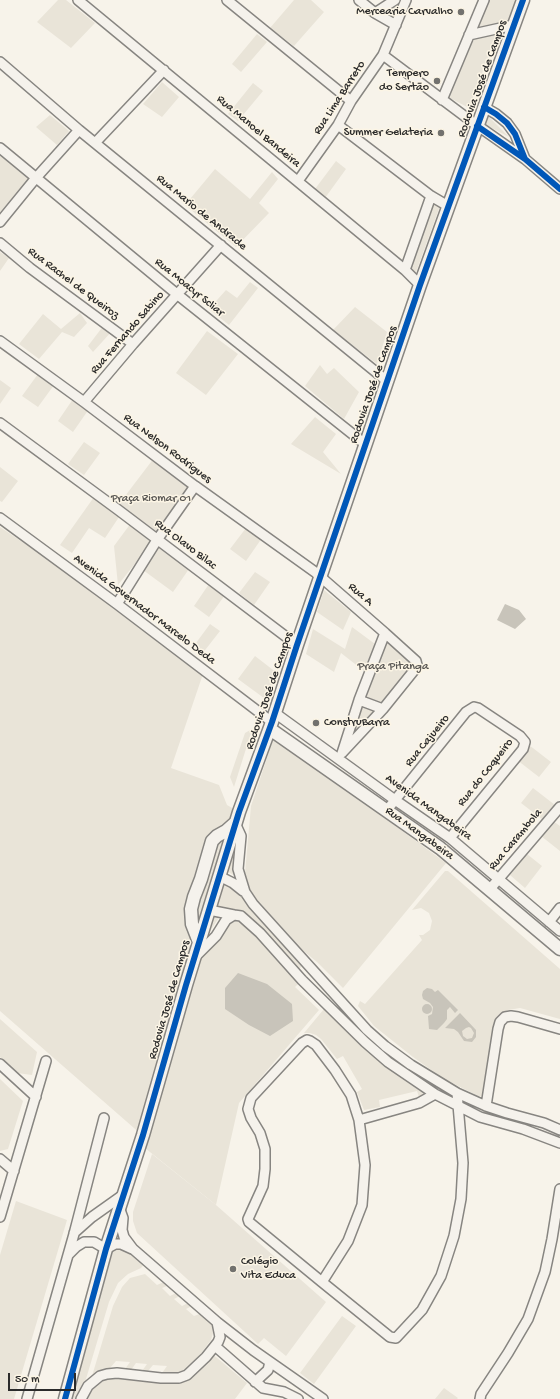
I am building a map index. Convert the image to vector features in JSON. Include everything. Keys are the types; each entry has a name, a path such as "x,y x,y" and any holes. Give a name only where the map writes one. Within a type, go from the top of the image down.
{"main road":[{"name":"Rodovia José de Campos","path":"65,1399 106,1249 143,1136 218,876 235,823 272,721 420,285 524,0"},
{"name":"Rua Mangabeira","path":"272,721 387,810 440,848 560,949"},
{"path":"199,942 192,924 191,909 194,897 212,841 235,823"},
{"path":"201,879 218,876"},
{"path":"194,897 199,906 209,910"}],"street":[{"name":"Rua Manoel Bandeira","path":"78,0 405,270 420,285"},
{"path":"227,0 351,101"},
{"path":"360,0 375,13 396,25"},
{"path":"375,13 395,0"},
{"name":"Rua Lima Barreto","path":"298,181 338,125 351,101 384,55 406,0"},
{"path":"442,100 484,0"},
{"path":"469,35 514,25"},
{"path":"384,55 477,126 525,159 560,188"},
{"name":"Rua Mario de Andrade","path":"0,62 79,130 387,381"},
{"path":"95,143 164,70"},
{"path":"484,107 507,123 515,134 525,159"},
{"path":"338,125 431,196 448,206"},
{"path":"0,222 35,179 79,130"},
{"name":"Rua Moacyr Scliar","path":"0,148 35,179 178,295 365,444"},
{"path":"405,270 431,196"},
{"name":"Rua Rachel de Queiroz","path":"0,243 132,344"},
{"name":"Rua Fernando Sabino","path":"84,402 132,344 178,295 221,245"},
{"name":"Rua Nelson Rodrigues","path":"0,341 195,486 320,576"},
{"name":"Rua Olavo Bilac","path":"0,423 297,645"},
{"path":"117,604 157,540 195,486"},
{"name":"Avenida Governador Marcelo Deda","path":"0,518 272,721"},
{"name":"Rua A","path":"320,576 385,632"},
{"path":"385,632 416,661 417,665 415,671 341,756 359,700 385,632"},
{"path":"359,700 383,709"},
{"name":"Rua do Coqueiro","path":"450,838 523,749 525,742 520,736 478,708 474,707"},
{"name":"Rua Cajueiro","path":"387,810 466,712 474,707"},
{"name":"Avenida Mangabeira","path":"272,721 341,756 395,800 450,838 560,931"},
{"name":"Rua Carambola","path":"490,889 560,807"},
{"path":"235,823 241,836 238,869 244,892"},
{"path":"218,876 233,883 244,892 253,904 342,1000 367,1030 385,1046 411,1065 457,1093 486,1106 544,1123 560,1130"},
{"path":"549,922 560,908"},
{"path":"209,910 241,916 250,923 295,972 365,1042 388,1062 435,1094 480,1117 523,1129 560,1143"},
{"path":"195,957 216,936 226,920 234,915"},
{"path":"295,972 301,968 305,961"},
{"path":"332,1009 342,1000"},
{"path":"486,1106 500,1022 505,1017 511,1016 560,1029"},
{"path":"322,1282 348,1241 362,1205 365,1166 359,1120 351,1095 335,1070 316,1045 310,1041 304,1041 258,1090 249,1103 248,1109 251,1118 260,1133 265,1149 265,1169 263,1186 248,1219 249,1222 322,1282 393,1338 399,1337 422,1310 441,1276 454,1236 461,1200 463,1163 457,1093"},
{"path":"0,1217 46,1061"},
{"path":"0,1064 36,1097"},
{"path":"359,1120 419,1103 435,1094"},
{"path":"26,1399 74,1234 104,1118"},
{"path":"0,1159 14,1171"},
{"path":"480,1399 481,1394 528,1319 544,1272 552,1239 560,1189"},
{"path":"74,1234 92,1217 123,1195"},
{"path":"119,1207 123,1218 122,1230 124,1237 133,1250"},
{"path":"80,1210 84,1215 92,1217"},
{"path":"67,1257 76,1247 84,1242 94,1242 106,1249 115,1244 121,1244 133,1250 217,1322 270,1362 323,1399"},
{"path":"81,1399 88,1386 100,1376 107,1374 117,1373 161,1378 183,1377 196,1368 215,1346 220,1337 217,1322"},
{"path":"215,1346 238,1365 255,1382 264,1388 284,1392 298,1399"},
{"path":"255,1382 268,1370 270,1362"}],"shaded area":[{"path":"505,604 519,610 526,619 515,629 497,620"},
{"path":"238,973 267,984 292,1004 293,1021 270,1036 249,1025 225,1009 225,988"},
{"path":"427,988 432,989 435,992 438,990 458,1010 455,1013 450,1007 447,1010 447,1019 437,1030 429,1029 428,1016 432,1014 433,1007 430,1003 423,999 422,995 423,991"},
{"path":"425,1004 429,1004 431,1005 431,1013 425,1014 422,1011 422,1007"},
{"path":"460,1013 476,1030 476,1037 472,1042 464,1041 454,1029 445,1028","holes":["466,1028 471,1028 474,1033 472,1038 467,1039 463,1036 462,1031"]},
{"name":"Colégio Vita Educa","path":"152,1154 216,1205 326,1302 286,1356 264,1338 258,1344 137,1233 133,1221 133,1212"}],"green space":[{"path":"58,0 66,0 95,23 71,48 37,22"},
{"path":"294,0 311,0 324,12 294,46 270,28"},
{"path":"396,0 400,0 390,19 381,11"},
{"path":"484,0 524,0 514,25 469,35"},
{"path":"497,33 469,108 448,97 474,39"},
{"path":"257,34 267,42 241,72 232,64"},
{"path":"162,82 179,97 162,117 143,104"},
{"path":"253,83 263,91 238,121 228,114"},
{"path":"50,115 69,131 57,145 36,127"},
{"path":"488,116 509,137 484,124"},
{"path":"0,152 31,179 0,216"},
{"path":"336,161 346,169 325,198 315,189"},
{"path":"215,169 250,199 272,172 278,179 259,203 269,213 236,247 185,205"},
{"path":"434,201 440,206 415,275 409,269"},
{"path":"0,252 9,258 0,271"},
{"path":"250,282 258,288 229,325 209,309 226,290 237,298"},
{"path":"355,307 387,332 377,364 333,330"},
{"path":"80,313 87,323 74,337 62,332 39,359 19,344 43,314 61,329"},
{"path":"104,325 112,331 93,352 88,346"},
{"path":"207,331 238,354 206,395 176,373"},
{"path":"320,365 327,374 334,368 359,392 344,419 305,386"},
{"path":"38,374 54,385 38,407 22,396"},
{"path":"0,380 11,388 0,404"},
{"path":"73,399 89,409 73,432 58,421"},
{"path":"315,417 336,434 323,452 341,474 291,444"},
{"path":"84,442 100,453 84,475 68,464"},
{"name":"Praça Riomar 01","path":"154,458 188,487 156,531 119,504"},
{"path":"0,467 18,481 2,502 0,501"},
{"path":"94,497 121,514 105,538 89,528 72,553 60,545"},
{"path":"131,523 153,541 118,585 114,546"},
{"path":"0,527 128,613 204,671 171,768 219,785 227,805 239,812 219,876 233,883 304,964 297,971 302,980 295,987 319,1010 239,1103 216,1205 140,1144 142,1135 0,1011","holes":["209,910 233,916 195,956"]},
{"path":"246,528 262,538 246,561 230,549"},
{"path":"160,547 189,569 173,592 143,570"},
{"path":"255,572 270,582 254,605 239,593"},
{"path":"209,584 225,595 209,617 194,606"},
{"path":"324,590 351,612 343,630 317,612"},
{"path":"210,624 220,631 202,654 193,647"},
{"path":"352,627 375,644 364,671 341,653 334,672 306,654 313,629 345,649"},
{"name":"Praça Pitanga","path":"385,633 417,665 342,753"},
{"path":"255,656 277,673 268,701 238,679"},
{"path":"252,729 234,787 230,777 245,733"},
{"path":"274,737 446,863 343,988 317,962 301,949 251,893 245,873 251,806"},
{"path":"529,745 551,762 539,777 517,760"},
{"path":"533,788 555,805 543,820 521,803"},
{"path":"553,821 560,826 560,851 541,836"},
{"path":"236,833 236,861 235,876 225,870"},
{"path":"527,854 542,866 525,888 510,875"},
{"path":"445,871 448,871 560,969 560,1019 520,1008 508,1010 502,1013 498,1018 483,1095 481,1096 478,1096 444,1079 413,1057 374,1026 358,1006 360,1001 365,1004 422,940 419,935 423,935 430,930 432,921 429,913 421,908 412,910"},
{"path":"213,915 220,916 207,936"},
{"path":"324,1009 373,1054 424,1092 423,1096 419,1097 417,1091 379,1100 380,1107 364,1110 357,1092 362,1089 343,1056 337,1059 316,1035 304,1033"},
{"path":"0,1019 37,1052 32,1075 17,1073 0,1057"},
{"path":"0,1079 23,1101 8,1149 0,1151"},
{"path":"16,1201 67,1220 14,1399 0,1399 0,1255"},
{"path":"121,1246 145,1263 141,1268 128,1274 118,1283 109,1302 80,1399 71,1399 114,1248"},
{"path":"145,1274 157,1285 166,1281 169,1285 162,1288 170,1296 178,1292 182,1295 174,1299 182,1306 190,1302 194,1305 186,1309 194,1316 202,1313 208,1318 212,1325 213,1333 211,1340 193,1364 183,1372 176,1374 162,1373 167,1366 153,1365 148,1371 142,1371 147,1364 136,1363 131,1370 125,1369 130,1362 116,1361 110,1368 102,1370 92,1376 113,1306 122,1287 130,1278"},
{"path":"342,1316 356,1326 314,1384 300,1373"},
{"path":"210,1352 247,1383 235,1399 81,1399 100,1376 179,1378"},
{"path":"444,1388 458,1398 435,1399"}],"cycle path":[{"path":"65,1399 106,1249 143,1135 186,985 239,812 272,722 420,285 523,0"},
{"path":"484,107 507,123 515,134 525,159"},
{"path":"477,126 525,159 560,189"}],"place":[{"name":"Mercearia Carvalho","path":"461,12"},
{"name":"Tempero do Sertão","path":"437,81"},
{"name":"Summer Gelateria","path":"441,133"},
{"name":"ConstruBarra","path":"316,723"},
{"name":"Colégio Vita Educa","path":"233,1269"}]}
